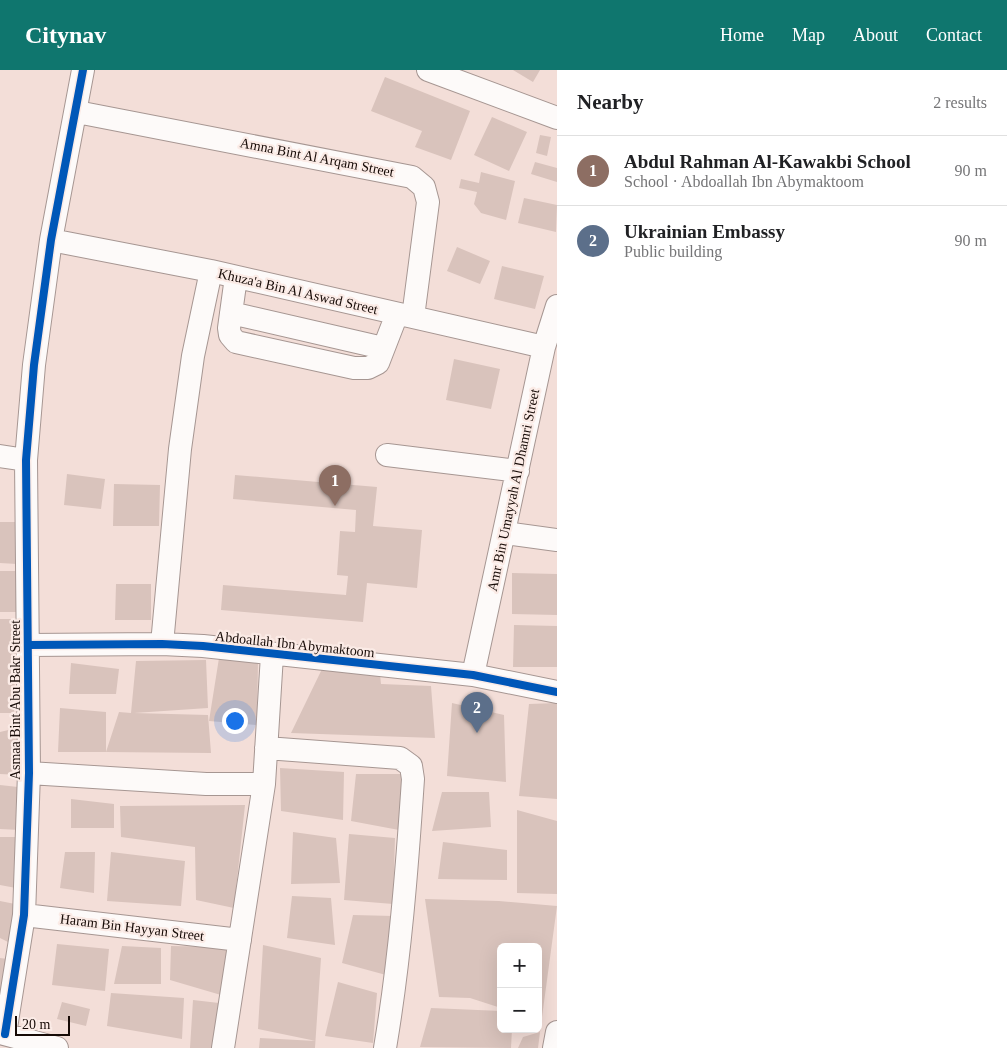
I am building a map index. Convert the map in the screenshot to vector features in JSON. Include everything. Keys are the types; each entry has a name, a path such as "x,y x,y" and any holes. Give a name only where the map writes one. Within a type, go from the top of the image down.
{"street":[{"name":"Asmaa Bint Abu Bakr Street","path":"2,1033 24,915 29,773 26,460 34,365 51,240 77,112 83,70"},
{"path":"428,70 557,118"},
{"name":"Amna Bint Al Arqam Street","path":"77,112 412,177 424,187 428,202 405,316 384,348 231,313 236,277"},
{"name":"Khuza'a Bin Al Aswad Street","path":"51,240 211,271 544,347"},
{"path":"162,644 180,449 193,356 211,271"},
{"name":"Amr Bin Umayyah Al Dhamri Street","path":"473,675 544,347 557,306"},
{"path":"387,455 518,471"},
{"path":"0,456 26,460"},
{"path":"505,533 557,540"},
{"name":"Abdoallah Ibn Abymaktoom","path":"28,646 162,644 473,675 557,692"},
{"path":"223,1048 264,784 272,655"},
{"path":"266,748 400,758 411,766 413,779 406,878 396,982 385,1048"},
{"path":"29,773 206,784 264,784"},
{"name":"Haram Bin Hayyan Street","path":"24,915 240,940"},
{"path":"554,1048 557,1032"},
{"path":"2,1033 57,1048"}],"building":[{"path":"513,70 540,70 533,82"},
{"path":"385,77 470,111 451,160 415,147 422,131 371,111"},
{"path":"492,117 527,132 509,171 474,155"},
{"path":"540,135 551,137 547,156 536,153"},
{"path":"535,162 557,168 557,182 531,174"},
{"path":"481,172 515,181 506,220 481,213 474,204 477,192 459,188 461,179 479,183"},
{"path":"524,198 557,205 556,232 518,223"},
{"path":"457,247 490,261 480,284 447,271"},
{"path":"502,266 544,276 535,309 494,299"},
{"path":"454,359 500,369 491,409 446,400"},
{"path":"67,474 105,479 101,509 64,505"},
{"path":"235,475 377,487 373,526 422,530 417,588 367,583 363,622 221,610 223,585 346,595 348,576 337,575 340,531 355,532 356,510 233,499"},
{"path":"114,484 160,485 159,526 113,526"},
{"path":"0,522 18,522 17,564 0,563"},
{"path":"0,571 16,571 16,612 0,612"},
{"path":"512,573 557,574 557,615 512,614"},
{"path":"116,584 151,584 151,620 115,620"},
{"path":"0,619 16,619 14,713 0,713"},
{"path":"514,625 557,626 557,667 513,667"},
{"path":"219,658 258,661 257,725 209,721"},
{"path":"206,660 208,708 134,713 208,715 211,753 106,752 119,712 131,713 136,661"},
{"path":"71,663 119,669 116,694 69,694"},
{"path":"322,669 380,674 381,684 431,686 435,738 291,733"},
{"path":"452,703 504,715 506,782 447,776"},
{"path":"557,703 557,799 519,796 529,704"},
{"path":"60,708 106,712 106,752 58,752"},
{"path":"17,728 21,775 0,774 0,732"},
{"path":"280,768 344,772 343,820 281,811"},
{"path":"356,774 406,774 399,830 351,821"},
{"path":"0,785 18,787 20,830 0,829"},
{"path":"442,792 489,792 491,827 432,831"},
{"path":"71,799 114,804 114,828 71,828"},
{"path":"245,805 234,908 196,900 195,847 121,837 120,806"},
{"path":"517,810 557,821 557,894 517,893"},
{"path":"293,832 336,838 340,883 291,884"},
{"path":"349,834 395,838 393,904 344,900"},
{"path":"0,837 17,837 16,888 0,885"},
{"path":"443,842 507,850 507,880 438,879"},
{"path":"65,852 95,852 94,893 60,888"},
{"path":"111,852 185,861 181,906 107,901"},
{"path":"292,896 331,898 335,945 287,938"},
{"path":"425,899 499,901 557,906 542,1017 542,943 497,943 497,1007 470,998 439,997"},
{"path":"0,901 15,904 12,944 0,938"},
{"path":"353,915 393,916 386,975 342,963"},
{"path":"57,944 109,949 105,991 52,985"},
{"path":"263,945 321,958 315,1041 258,1029"},
{"path":"122,946 161,948 161,984 114,984"},
{"path":"171,946 228,947 221,995 170,980"},
{"path":"0,958 8,959 0,998"},
{"path":"338,982 377,993 373,1043 325,1036"},
{"path":"111,993 184,998 182,1039 107,1026"},
{"path":"193,1000 219,1003 213,1048 190,1048"},
{"path":"62,1002 90,1009 86,1026 57,1019"},
{"path":"431,1008 497,1011 497,1033 512,1033 511,1048 420,1047"},
{"path":"540,1033 538,1048 518,1048 523,1037"},
{"path":"260,1038 315,1041 315,1048 259,1048"}],"cycle path":[{"path":"5,1034 24,915 29,773 26,460 34,365 51,240 83,70"},
{"path":"28,645 162,644 203,646 473,675 557,692"}],"place":[{"name":"Abdul Rahman Al-Kawakbi School","path":"335,506"},
{"name":"Ukrainian Embassy","path":"477,733"}]}
